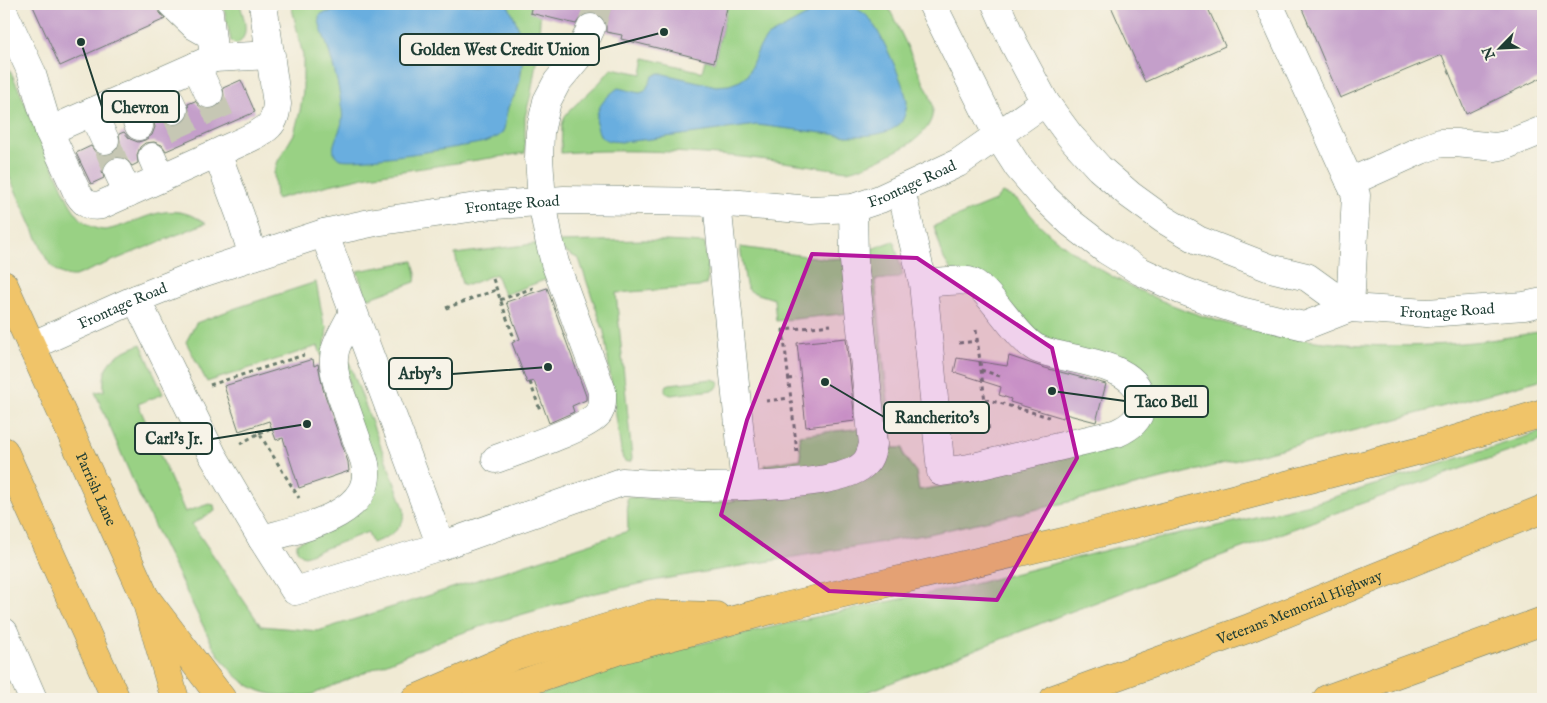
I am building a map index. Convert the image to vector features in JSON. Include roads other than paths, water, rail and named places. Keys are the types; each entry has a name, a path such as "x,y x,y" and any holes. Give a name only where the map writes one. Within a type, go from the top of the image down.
{"main road":[{"name":"Parrish Lane","path":"4,285 145,597 175,699"},
{"path":"476,699 617,650 744,617 1084,537 1214,504 1421,450 1543,413"},
{"path":"4,451 116,699"},
{"name":"Veterans Memorial Highway","path":"1054,699 1247,629 1543,509"},
{"path":"145,597 222,699"},
{"path":"415,699 517,655 652,614 744,617"},
{"path":"1327,699 1543,621"}],"street":[{"path":"172,4 195,26 207,53"},
{"path":"208,4 207,53 209,94"},
{"path":"4,13 30,71 49,131 76,190 80,198 87,205 94,206 101,205 123,182 211,146 261,132 269,126 273,120 277,104 263,4"},
{"path":"932,4 998,136"},
{"path":"996,4 1014,44 1045,102 1070,136 1099,168 1130,195 1163,219 1198,240 1270,268 1307,277 1350,308"},
{"path":"1269,4 1356,195 1350,308"},
{"path":"496,460 577,428 590,421 598,413 602,403 602,391 555,264 548,239 542,201 540,150 540,132 547,101 557,82 577,58 592,28"},
{"path":"49,131 161,82 207,53 271,55"},
{"path":"161,82 174,110"},
{"path":"126,97 139,126"},
{"name":"Frontage Road","path":"31,346 136,299 196,276 324,233 376,222 483,206 564,200 717,202 811,210 853,208 901,190 958,163 1045,102"},
{"path":"92,112 105,140"},
{"path":"1350,182 1421,150 1440,144 1456,142 1500,146 1543,130"},
{"name":"Frontage Road","path":"998,136 1018,167 1043,196 1071,222 1099,244 1140,271 1181,290 1249,313 1304,326 1350,308 1427,313 1524,306 1543,302"},
{"path":"211,146 240,215 253,256"},
{"path":"901,190 923,283 941,472 969,468 1118,433 1130,427 1138,418 1141,408 1141,397 1137,386 1118,371 1050,353 1029,344 1021,337 985,292 970,281 923,283"},
{"path":"717,202 746,486"},
{"path":"136,299 212,454 262,539 295,590 441,546 622,482 703,487 778,485 841,475 854,471 864,465 870,457 873,444 854,261 853,208"},
{"path":"324,233 441,546"},
{"path":"262,539 316,524 336,515 348,507 363,488 366,477 365,465 334,369 335,350 353,314"},
{"path":"4,632 33,699"}],"water":[{"path":"378,4 507,4 513,14 520,35 522,69 517,91 506,115 502,134 485,142 384,158 346,160 338,158 335,154 334,145 341,125 342,110 336,75 319,16 323,13"},
{"path":"839,4 854,7 866,15 884,43 897,71 907,104 902,121 891,130 877,134 848,136 757,125 622,142 609,141 601,137 596,122 599,110 606,98 618,88 640,93 645,91 653,76 659,73 716,86 729,85 740,81 747,76 759,48 767,37 811,13"}],"tunnel":[{"path":"591,28 598,4"},
{"path":"209,94 223,126"},
{"path":"174,110 188,141"},
{"path":"105,140 118,172"}],"place":[{"name":"Golden West Credit Union","path":"664,32"},
{"name":"Chevron","path":"81,42"},
{"name":"Arby's","path":"548,367"},
{"name":"Rancherito's","path":"825,382"},
{"name":"Taco Bell","path":"1052,391"},
{"name":"Carl's Jr.","path":"307,424"}]}
